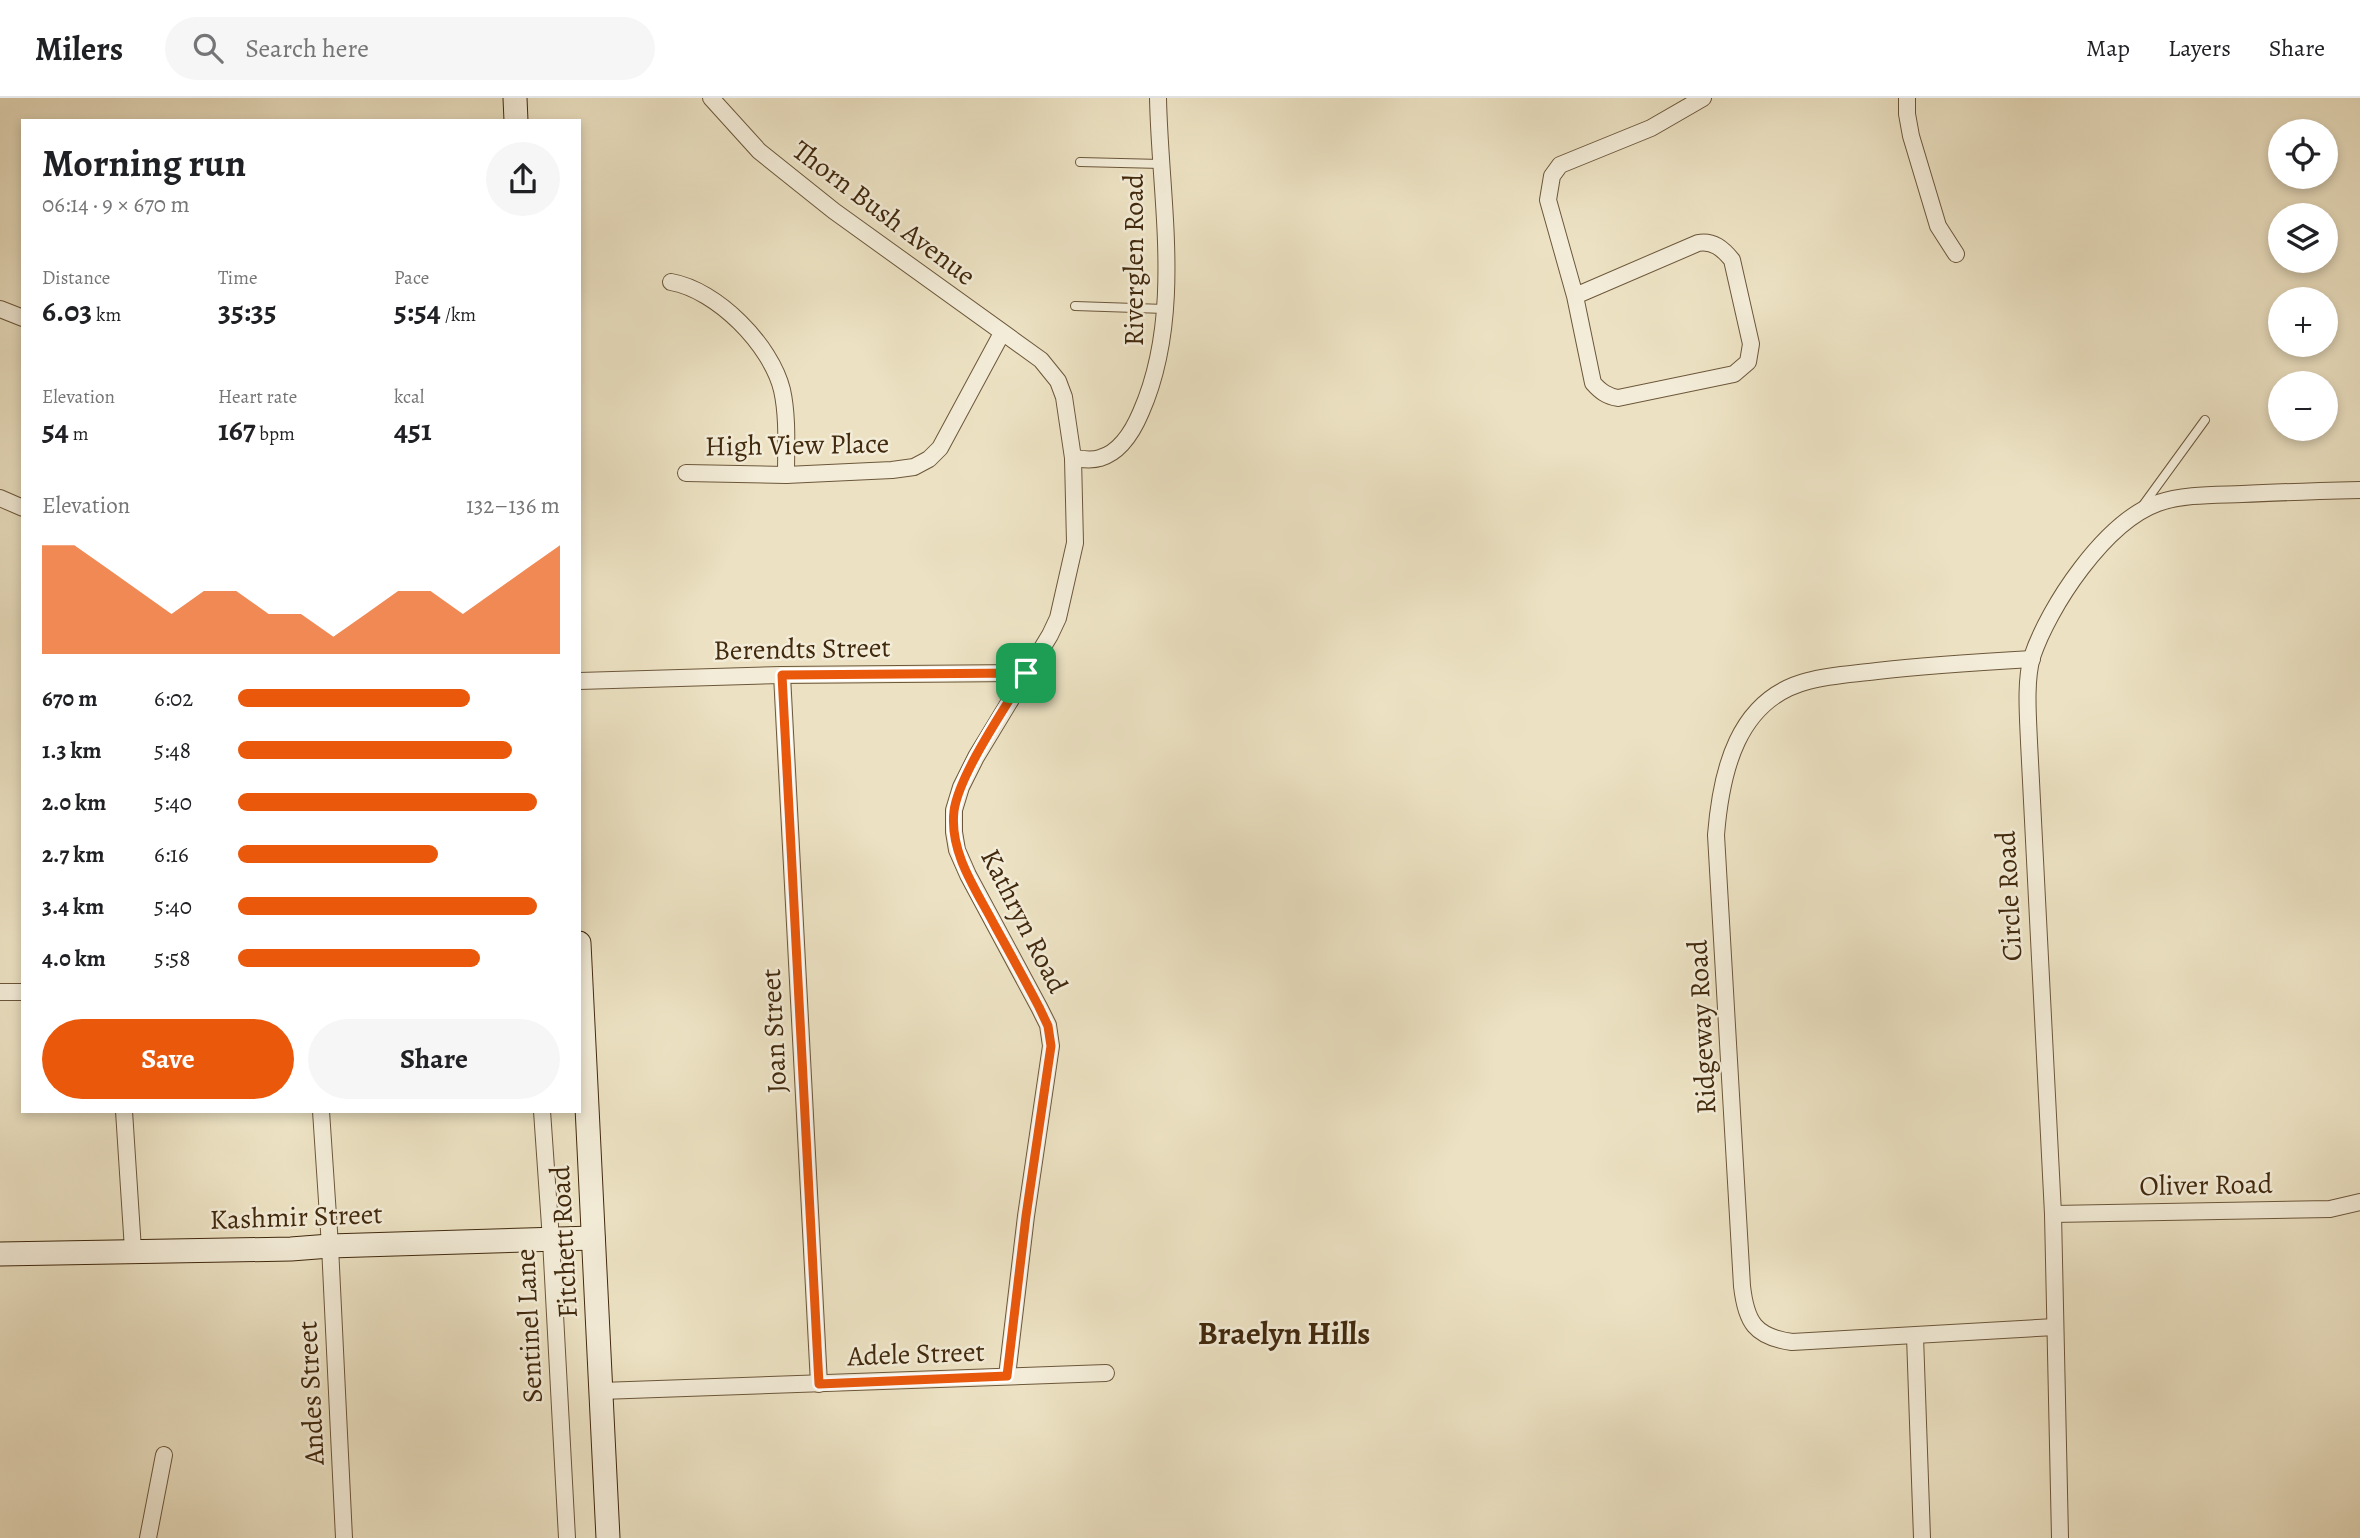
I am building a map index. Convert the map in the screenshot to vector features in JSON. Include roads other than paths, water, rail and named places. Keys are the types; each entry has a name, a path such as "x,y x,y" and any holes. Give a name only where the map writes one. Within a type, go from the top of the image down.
{"street":[{"path":"515,98 516,119"},
{"name":"Thorn Bush Avenue","path":"711,98 759,151 834,211 1041,360 1058,381 1064,397 1073,458"},
{"name":"Riverglen Road","path":"1073,458 1099,458 1121,446 1135,427 1152,387 1160,356 1166,262 1158,98"},
{"path":"1575,296 1698,243 1712,243 1724,250 1732,260 1751,345 1748,362 1734,374 1618,398 1609,397 1593,383 1575,296 1548,200 1552,176 1560,165 1651,128 1703,98"},
{"path":"1907,98 1911,136 1938,226 1956,254"},
{"path":"671,282 687,285 719,302 737,319 770,363 782,388 785,407 786,475"},
{"path":"0,309 21,317"},
{"name":"High View Place","path":"686,473 786,475 914,467 929,459 940,448 1002,333"},
{"name":"Kathryn Road","path":"1007,1376 1026,1216 1051,1046 1048,1026 1039,1007 962,862 954,832 954,810 961,787 976,757 1058,618 1075,543 1073,458"},
{"name":"Circle Road","path":"2060,1538 2053,1214 2029,742 2028,701 2032,659 2055,608 2084,565 2120,527 2138,513 2158,503 2194,496 2360,490"},
{"path":"0,498 21,507"},
{"name":"Ridgeway Road","path":"2032,659 1928,665 1834,676 1787,688 1757,712 1738,737 1727,763 1719,794 1716,835 1744,1306 1755,1327 1763,1335 1775,1340 1792,1342 2055,1327"},
{"name":"Berendts Street","path":"581,681 782,675 1026,673"},
{"name":"Joan Street","path":"782,675 819,1384"},
{"name":"Fitchett Road","path":"581,985 608,1538"},
{"path":"0,992 21,992"},
{"path":"124,1113 133,1250"},
{"name":"Andes Street","path":"321,1113 344,1538"},
{"name":"Sentinel Lane","path":"542,1113 567,1538"},
{"name":"Oliver Road","path":"2053,1214 2330,1209 2360,1202"},
{"name":"Kashmir Street","path":"0,1254 291,1249 593,1238"},
{"path":"1915,1336 1922,1538"},
{"name":"Adele Street","path":"601,1391 1106,1373"},
{"path":"148,1538 164,1455"}],"lane":[{"path":"1080,162 1161,164"},
{"path":"1075,306 1165,309"},
{"path":"2138,513 2205,420"}],"district":[{"name":"Braelyn Hills","path":"1284,1333"}]}
